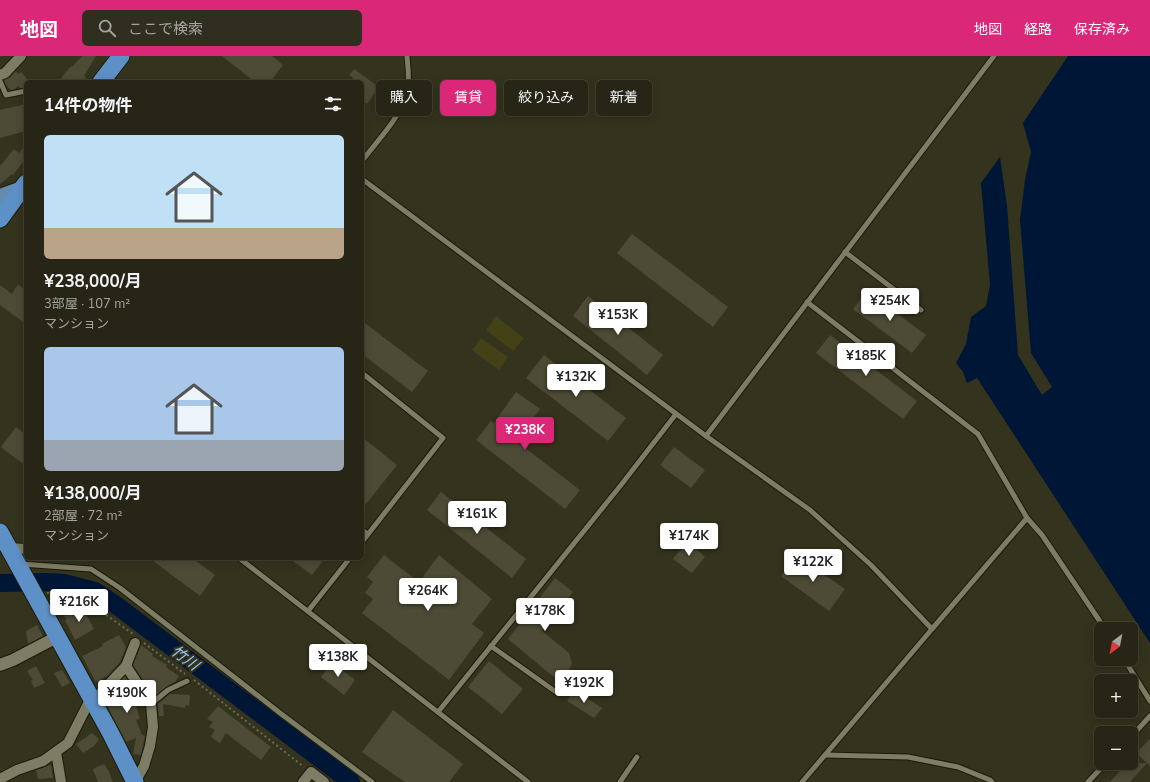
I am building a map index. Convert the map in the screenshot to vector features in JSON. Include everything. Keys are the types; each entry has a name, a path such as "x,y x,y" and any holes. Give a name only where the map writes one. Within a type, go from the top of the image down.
{"highway":[{"path":"102,80 120,56"},
{"path":"0,219 24,186"},
{"path":"0,532 112,734 135,782"}],"main road":[{"path":"0,197 24,186"}],"street":[{"path":"0,75 6,73 21,56"},
{"path":"9,548 24,548"},
{"path":"0,665 13,660 57,637"},
{"path":"0,779 17,770 43,761 68,743 92,700 126,666 138,640"},
{"path":"126,666 148,697 151,704 153,727 150,746 144,766 135,782"},
{"path":"56,752 62,782"},
{"path":"303,782 311,772 324,782"}],"lane":[{"path":"364,158 401,109 407,92 409,75 407,56"},
{"path":"706,436 994,56"},
{"path":"0,81 6,95 24,91"},
{"path":"364,180 676,414 810,510 870,565 932,629"},
{"path":"845,252 921,310"},
{"path":"807,302 978,434 1027,518 1042,535 1100,622"},
{"path":"364,375 443,438 364,539"},
{"path":"438,712 621,485 676,414"},
{"path":"802,782 1027,518"},
{"path":"364,531 368,534"},
{"path":"242,560 528,782"},
{"path":"308,611 348,560"},
{"path":"20,568 91,569 120,588 280,713 372,782"},
{"path":"491,646 556,692"},
{"path":"1128,666 1150,701"},
{"path":"151,704 168,690 187,681"},
{"path":"1138,729 1150,716"},
{"path":"825,755 908,757 958,767 992,782"},
{"path":"620,782 636,757"},
{"path":"1088,782 1099,770"}],"path":[{"path":"34,594 41,592 70,594 95,607 311,772"}],"shaded area":[{"path":"496,316 524,338 513,351 486,330"},
{"path":"481,338 508,357 499,370 472,350"}],"water":[{"path":"1068,56 1150,56 1150,643 1138,625 1138,622 1136,622 977,378 967,383 963,372 956,363 966,344 971,317 986,306 990,285 981,183 1000,157 1007,206 1018,355 1042,395 1052,387 1031,353 1020,220 1025,180 1031,152 1023,123"}],"building":[{"path":"82,56 96,56 84,76 86,77 84,80 60,80 71,66 72,67"},
{"path":"222,56 272,56 283,65 272,80 252,80"},
{"path":"354,69 376,85 376,91 367,104 364,102 364,80 352,80 353,78 349,75"},
{"path":"16,71 18,74 21,72 28,80 24,80 24,86 22,88 18,86 11,90 6,85 4,80 9,78"},
{"path":"24,104 24,132 0,138 0,110"},
{"path":"24,147 24,161 13,175 12,174 0,184 0,166 14,149 19,153"},
{"path":"632,234 728,307 713,327 617,253"},
{"path":"18,284 24,289 24,323 0,305 0,285 12,294"},
{"path":"867,291 926,335 912,353 853,309"},
{"path":"588,296 663,355 647,375 573,316"},
{"path":"364,323 428,371 412,392 364,356"},
{"path":"830,335 917,401 903,419 816,353"},
{"path":"544,355 626,418 608,441 526,378"},
{"path":"516,392 540,409 516,441 580,490 565,509 476,440 491,421 494,423"},
{"path":"16,427 24,433 24,464 1,447"},
{"path":"364,439 397,465 364,506"},
{"path":"674,447 705,470 691,488 660,465"},
{"path":"441,492 526,559 512,578 427,510"},
{"path":"688,541 705,557 692,573 673,559"},
{"path":"384,555 419,582 439,555 492,599 472,624 484,633 449,680 362,613 373,599 365,593 373,582 367,577"},
{"path":"796,555 845,589 829,611 781,576"},
{"path":"152,560 195,560 215,575 200,596"},
{"path":"292,560 323,560 312,575"},
{"path":"555,578 573,592 542,631 569,653 572,664 561,683 508,639"},
{"path":"82,607 94,629 75,640 65,620 67,619 64,616"},
{"path":"37,625 43,636 28,644 26,631"},
{"path":"119,635 126,647 120,662 108,675 96,682 82,656 103,646 102,644"},
{"path":"141,645 153,654 152,656 167,665 166,667 179,676 175,682 155,696 155,692 152,693 133,665"},
{"path":"489,661 523,689 502,714 468,687"},
{"path":"332,662 355,680 344,695 321,677"},
{"path":"36,666 45,683 34,688 31,681 33,680 27,671"},
{"path":"62,670 70,683 62,687 54,673"},
{"path":"125,676 140,700 135,703 140,719 136,720 142,735 145,736 141,755 133,754 136,738 126,742 104,700 121,691 117,685"},
{"path":"574,690 602,708 594,718 567,701"},
{"path":"170,694 190,695 189,706 186,705 185,708 163,704 164,716 159,716 158,704"},
{"path":"218,706 271,747 261,760 226,733 220,743 211,737 215,730 209,727 213,722 207,719"},
{"path":"393,710 463,764 449,782 405,782 362,752"},
{"path":"92,733 99,739 94,746 83,753 76,744"},
{"path":"1150,739 1150,766 1138,755 1138,751"},
{"path":"1138,763 1147,763 1130,782 1110,782 1121,770 1138,770"},
{"path":"104,764 113,782 98,782 93,770"},
{"path":"51,765 53,778 38,779 36,770"}],"waterway":[{"name":"竹川","path":"0,583 64,583 95,591 116,605 351,782"}]}
